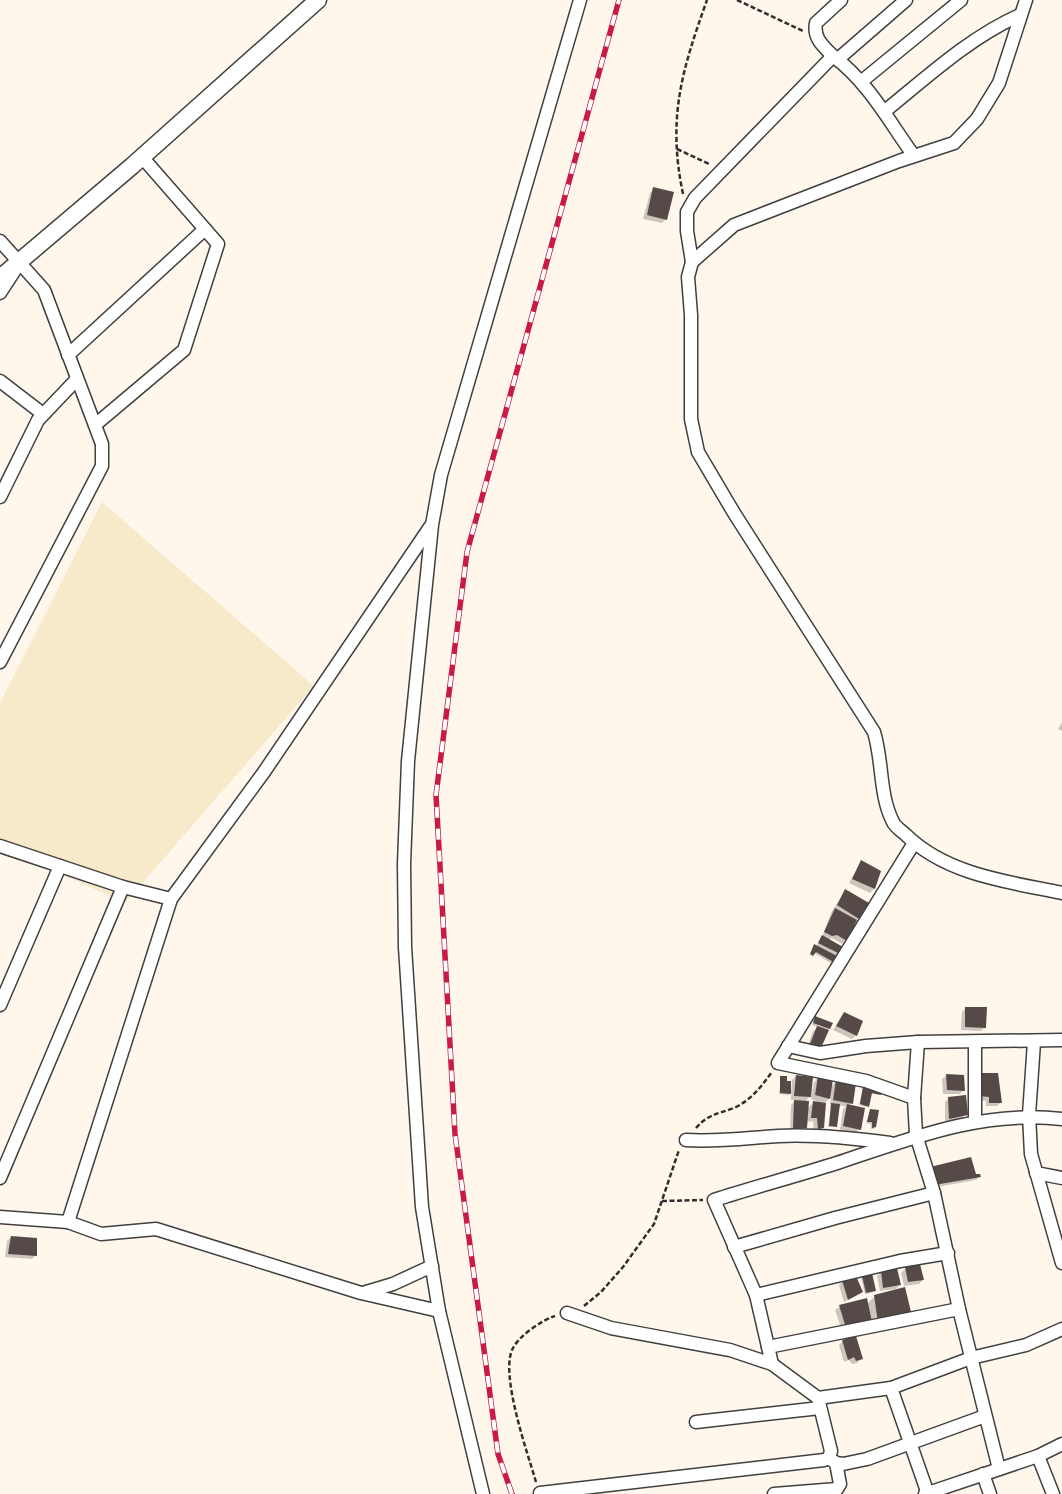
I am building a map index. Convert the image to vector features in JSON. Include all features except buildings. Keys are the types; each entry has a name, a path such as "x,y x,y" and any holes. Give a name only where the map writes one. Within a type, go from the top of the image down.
{"street":[{"path":"0,278 142,158 318,0"},
{"path":"483,1494 439,1311 422,1207 405,947 404,864 408,761 432,525 441,474 580,0"},
{"path":"841,0 816,23 816,36 836,58 862,81 885,111 914,156"},
{"path":"906,0 836,58 695,198 687,212 687,231 692,262 688,277 691,315 691,419 698,452 734,513 874,732 881,762 885,800 893,823 914,843 948,865 998,879 1062,893"},
{"path":"862,81 961,0"},
{"path":"692,262 734,225 914,156 954,143 977,119 999,83 1026,0"},
{"path":"885,111 962,50 1003,22 1020,15"},
{"path":"95,425 184,350 218,244 142,158"},
{"path":"68,355 205,229"},
{"path":"0,241 44,290 102,444 102,466 0,662"},
{"path":"0,293 20,262"},
{"path":"0,497 38,420 77,379"},
{"path":"0,381 43,414"},
{"path":"68,1222 171,899 264,772 432,525"},
{"path":"914,843 778,1063 866,1080 914,1098"},
{"path":"0,846 123,887 171,899"},
{"path":"0,1005 60,866"},
{"path":"0,1178 123,887"},
{"path":"788,1046 820,1053 866,1046 918,1042 1034,1042 1062,1040"},
{"path":"918,1042 914,1098 916,1135 934,1193 959,1309 999,1469"},
{"path":"974,1042 975,1120"},
{"path":"1034,1042 1029,1115 1031,1154 1062,1262"},
{"path":"772,1364 756,1295 714,1200 916,1135 944,1131 975,1120 1029,1115 1062,1119"},
{"path":"686,1140 713,1141 777,1136 845,1136 893,1143"},
{"path":"1036,1173 1062,1178"},
{"path":"734,1247 835,1218 934,1193"},
{"path":"0,1217 68,1222 101,1234 156,1229 361,1293 439,1311"},
{"path":"756,1295 900,1261 948,1253"},
{"path":"361,1293 393,1284 432,1266"},
{"path":"768,1347 959,1309"},
{"path":"567,1313 611,1328 730,1350 772,1364 819,1403 832,1461 840,1484 837,1490 774,1494"},
{"path":"696,1422 819,1403 891,1388 971,1358 1026,1345 1062,1330"},
{"path":"891,1388 927,1494 1038,1456 1062,1444"},
{"path":"540,1493 832,1461 867,1459 985,1416"},
{"path":"1038,1456 1053,1494"},
{"path":"983,1474 990,1494"}],"path":[{"path":"687,212 676,149 676,105 682,78 707,0"},
{"path":"737,0 777,20 816,36"},
{"path":"676,149 697,160 725,168"},
{"path":"540,1493 511,1389 509,1368 512,1348 524,1336 551,1318 589,1304 623,1267 654,1224 678,1154 686,1140 704,1118 735,1107 749,1099 760,1089 778,1063"},
{"path":"662,1201 714,1200"}],"shaded area":[{"path":"102,502 314,686 125,903 0,846 0,703"}],"railway":[{"path":"512,1494 498,1454 455,1134 436,795 467,552 619,0"}]}
